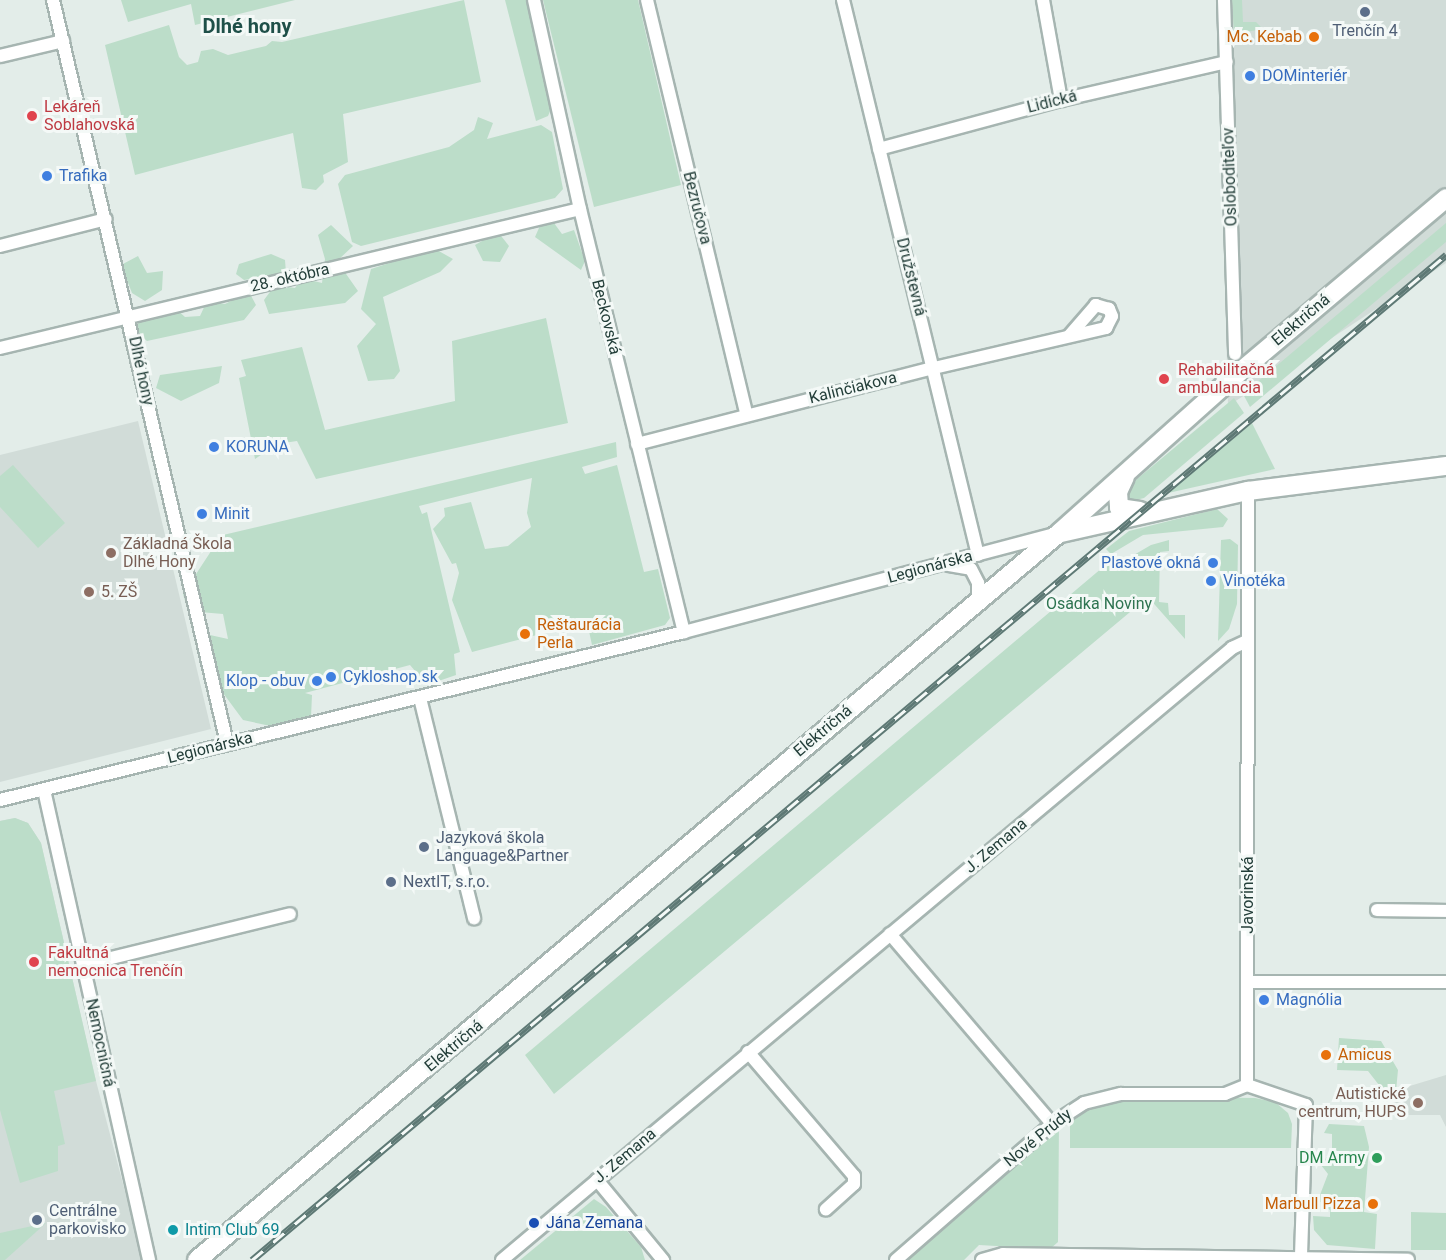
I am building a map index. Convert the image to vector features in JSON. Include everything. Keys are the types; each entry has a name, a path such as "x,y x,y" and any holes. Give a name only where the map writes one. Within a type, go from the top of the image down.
{"main road":[{"name":"Električná","path":"198,1260 1059,533 1446,198"},
{"name":"Legionárska","path":"1059,533 1248,491 1446,466"},
{"path":"1126,474 1118,492 1119,508 1151,511"}],"street":[{"name":"Dlhé hony","path":"53,0 129,316 227,743"},
{"name":"Beckovská","path":"534,0 580,209 684,632"},
{"name":"Bezručova","path":"647,0 747,416"},
{"name":"Družstevná","path":"843,0 978,555"},
{"path":"1043,0 1061,100"},
{"name":"Osloboditeľov","path":"1224,0 1235,354"},
{"path":"0,56 63,41"},
{"name":"Lidická","path":"879,149 1061,100 1227,62"},
{"name":"28. októbra","path":"0,348 580,209"},
{"path":"0,246 106,219"},
{"name":"Kalinčiakova","path":"637,444 1069,336"},
{"name":"Javorinská","path":"1247,1085 1245,642 1248,491"},
{"name":"Legionárska","path":"0,800 684,632 1059,533"},
{"path":"942,564 971,569 978,584 978,600"},
{"name":"J. Zemana","path":"502,1260 1232,648 1245,642"},
{"path":"420,698 474,918"},
{"name":"Nemocničná","path":"44,790 149,1260"},
{"path":"1377,910 1446,910"},
{"path":"83,965 290,914"},
{"path":"890,934 1052,1124"},
{"path":"1247,982 1446,982"},
{"path":"748,1052 854,1176 854,1184 826,1209"},
{"path":"1247,1085 1306,1106 1302,1257"},
{"name":"Nové Prúdy","path":"896,1260 1052,1124 1084,1102 1102,1097 1225,1094 1247,1085"},
{"path":"597,1180 663,1260"},
{"path":"982,1260 1004,1254 1057,1258 1302,1257 1408,1260"}],"shaded area":[{"path":"1218,0 1446,0 1446,263 1228,406"},
{"name":"5. ZŠ","path":"138,421 211,729 0,782 0,455"},
{"name":"Fakultná nemocnica Trenčín","path":"15,818 28,823 41,843 96,1081 143,1260 0,1260 0,821"},
{"name":"Autistické centrum, HUPS","path":"1446,1075 1446,1127 1440,1115 1390,1115 1390,1092"}],"green space":[{"path":"121,0 295,0 195,25 191,4 128,22"},
{"path":"464,0 481,82 343,114 348,162 323,175 324,182 316,190 302,188 293,133 135,175 105,45 169,25 179,57 187,65 198,62 201,51 213,49 228,55 266,46 272,41 282,42"},
{"path":"505,0 526,0 551,109 548,116 536,121"},
{"path":"543,0 638,0 681,185 594,207"},
{"path":"1232,0 1242,0 1243,22 1256,22 1263,29 1234,34"},
{"path":"478,117 493,123 487,139 541,125 552,132 563,189 555,198 361,246 352,242 338,184 345,175 449,147 474,130"},
{"path":"546,212 562,234 574,230 585,261 581,270 535,237"},
{"path":"1446,223 1446,242 1250,407 1243,394"},
{"path":"331,225 353,246 337,261 358,291 345,303 269,314 264,300 275,285 295,288 302,278 322,283 325,259 318,235"},
{"path":"498,232 509,246 500,262 483,261 475,245"},
{"path":"421,241 453,259 440,272 383,297 400,371 394,379 368,381 357,346 376,324 361,309 371,269 405,258"},
{"path":"271,254 285,260 286,273 244,280 236,274 239,264"},
{"path":"138,256 147,273 163,271 162,290 145,301 132,293 121,265"},
{"path":"249,292 256,305 244,320 147,341 137,332 139,317 176,309 185,317 200,316 207,301 225,304"},
{"path":"546,318 568,423 316,479 297,441 277,444 255,459 239,378 246,376 241,360 302,347 325,430 455,401 452,341"},
{"path":"222,366 219,383 181,401 156,388 160,375"},
{"path":"1234,398 1244,413 1144,498 1128,502 1125,489"},
{"path":"1252,423 1275,469 1168,493"},
{"path":"616,442 617,457 582,467 585,474 617,465 644,572 658,569 670,618 665,625 592,645 587,622 472,652 452,600 459,573 456,563 452,564 433,529 445,516 444,508 471,502 485,549 508,546 531,527 527,513 532,478 419,506 422,514 427,512 460,652 454,654 456,675 427,685 410,665 305,693 312,695 311,717 280,728 243,720 203,666 210,635 228,639 223,614 188,611 183,594 217,542 225,540 223,535"},
{"path":"13,465 65,523 38,548 0,507 0,476"},
{"path":"1217,509 1228,519 1223,527 1143,535 1111,554 1106,549 1129,531"},
{"path":"1230,539 1238,545 1237,604 1229,629 1218,641 1221,540"},
{"name":"Osádka Noviny","path":"1169,540 1169,551 1160,552 1159,602 1168,603 1169,615 1185,615 1185,639 1148,597 554,1094 525,1055 1115,557 1120,563 1151,545"},
{"path":"15,818 28,823 41,843 96,1081 54,1091 65,1144 58,1146 58,1171 20,1183 0,1110 0,821"},
{"path":"1339,1038 1381,1041 1398,1070 1396,1091 1386,1094 1368,1071 1337,1070"},
{"path":"1108,1096 1255,1098 1275,1102 1288,1113 1292,1124 1291,1148 1070,1148 1070,1111"},
{"path":"1059,1123 1058,1242 1050,1249 979,1245 964,1260 904,1260"},
{"path":"1329,1124 1364,1126 1369,1147 1364,1212 1377,1214 1375,1249 1327,1245 1314,1230 1313,1216 1330,1217 1330,1210 1318,1200 1328,1174 1321,1165 1332,1150 1332,1134 1324,1133"},
{"path":"594,1199 606,1207 641,1247 645,1260 520,1260"},
{"path":"1411,1212 1446,1213 1446,1250 1411,1250"},
{"path":"46,1223 5,1260 0,1260 0,1233"}],"railway":[{"path":"252,1260 1446,255"}],"place":[{"name":"Trenčín 4","path":"1365,12"},
{"name":"Mc. Kebab","path":"1314,37"},
{"name":"DOMinteriér","path":"1250,76"},
{"name":"Lekáreň Soblahovská","path":"32,116"},
{"name":"Trafika","path":"47,176"},
{"name":"Rehabilitačná ambulancia","path":"1164,379"},
{"name":"KORUNA","path":"214,447"},
{"name":"Minit","path":"202,514"},
{"name":"Základná Škola Dlhé Hony","path":"111,553"},
{"name":"Plastové okná","path":"1213,563"},
{"name":"Vinotéka","path":"1211,581"},
{"name":"5. ZŠ","path":"89,592"},
{"name":"Reštaurácia Perla","path":"525,634"},
{"name":"Cykloshop.sk","path":"331,677"},
{"name":"Klop - obuv","path":"317,681"},
{"name":"Jazyková škola Language&Partner","path":"424,847"},
{"name":"NextIT, s.r.o.","path":"391,882"},
{"name":"Fakultná nemocnica Trenčín","path":"34,962"},
{"name":"Magnólia","path":"1264,1000"},
{"name":"Amicus","path":"1326,1055"},
{"name":"Autistické centrum, HUPS","path":"1418,1103"},
{"name":"DM Army","path":"1377,1158"},
{"name":"Marbull Pizza","path":"1373,1204"},
{"name":"Centrálne parkovisko","path":"37,1220"},
{"name":"Jána Zemana","path":"534,1223"},
{"name":"Intim Club 69","path":"173,1230"}],"district":[{"name":"Dlhé hony","path":"247,26"}]}
